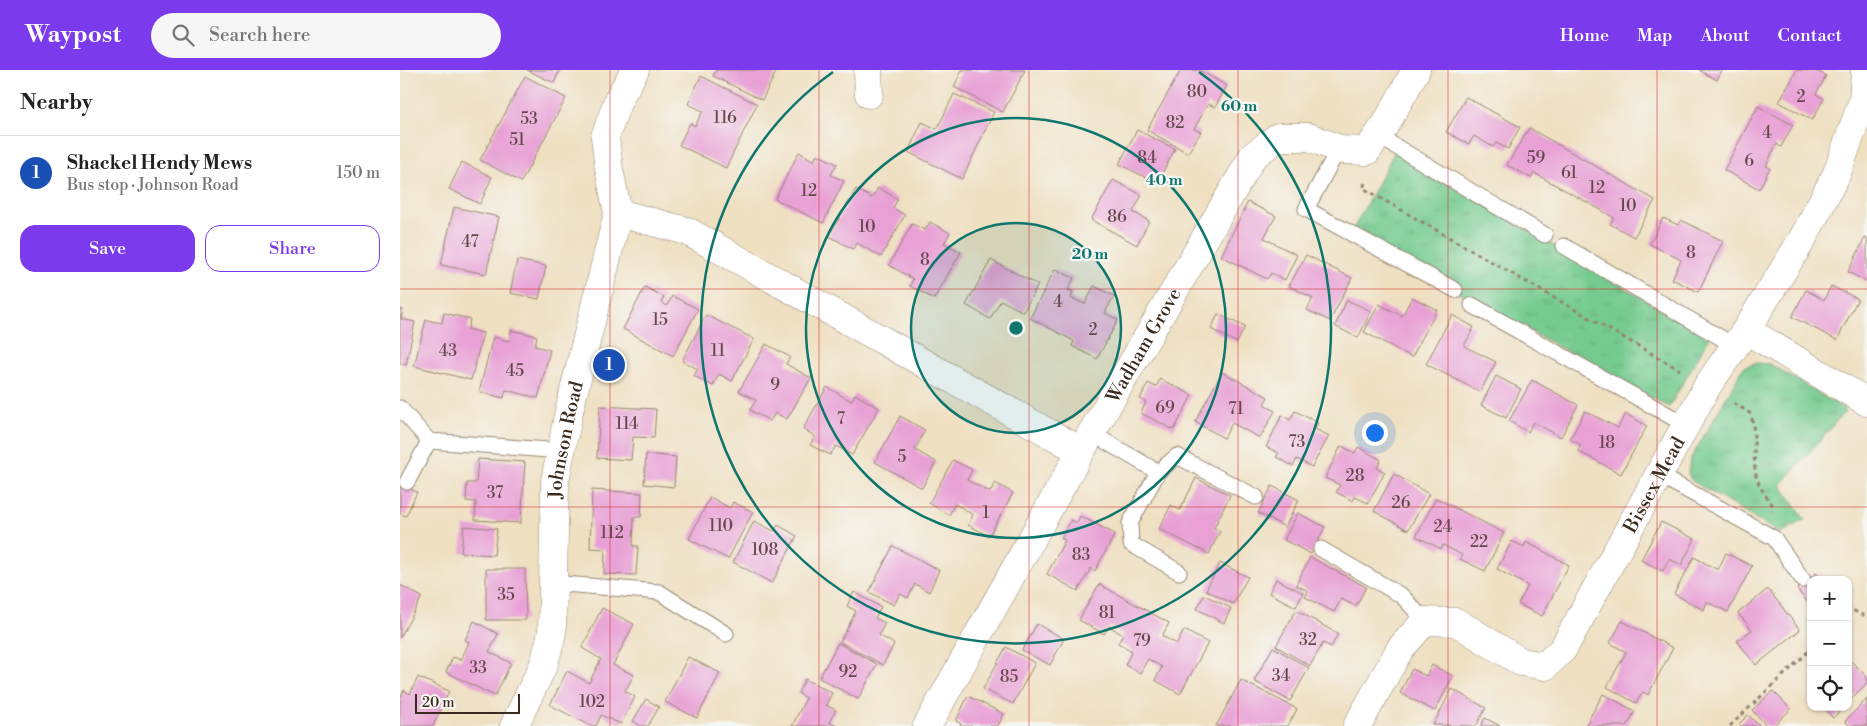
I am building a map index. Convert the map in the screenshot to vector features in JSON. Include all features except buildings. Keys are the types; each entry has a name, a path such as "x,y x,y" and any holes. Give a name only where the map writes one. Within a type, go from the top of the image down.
{"street":[{"name":"Johnson Road","path":"514,726 544,664 552,633 555,481 571,402 618,213 608,169 605,137 618,100 635,70"},
{"path":"1372,143 1416,70"},
{"name":"Bissex Mead","path":"1426,621 1456,622 1521,662 1545,666 1563,649 1708,385 1741,338 1802,240 1837,173 1864,106 1864,70"},
{"name":"Wadham Grove","path":"927,726 1086,442 1253,156 1278,137 1309,137 1342,150 1372,143"},
{"path":"618,213 686,231 1086,442"},
{"path":"1741,338 1867,402"},
{"path":"1356,726 1400,649 1426,621"}],"lane":[{"path":"1372,143 1545,235"},
{"path":"1338,148 1306,208 1455,290"},
{"path":"1564,246 1741,338"},
{"path":"1472,305 1686,425"},
{"path":"400,408 428,441 561,451"},
{"path":"407,482 428,441"},
{"path":"1086,442 1158,472"},
{"path":"1179,572 1131,544 1130,523 1158,472 1177,456 1256,497"},
{"path":"1658,475 1774,538 1803,580"},
{"path":"1322,550 1402,596 1426,621"},
{"path":"553,583 660,592 726,634"}],"path":[{"path":"1372,143 1375,165 1363,188 1708,385 1751,414 1755,430 1755,471 1762,491 1779,513"},
{"path":"1852,610 1867,617"},
{"path":"1730,726 1807,653"}],"green space":[{"path":"1395,151 1709,338 1669,407 1351,233"},
{"path":"1755,363 1770,364 1846,410 1781,485 1805,520 1780,533 1692,481 1688,474 1690,460 1744,367"}],"place":[{"name":"Shackel Hendy Mews","path":"609,365"}]}
